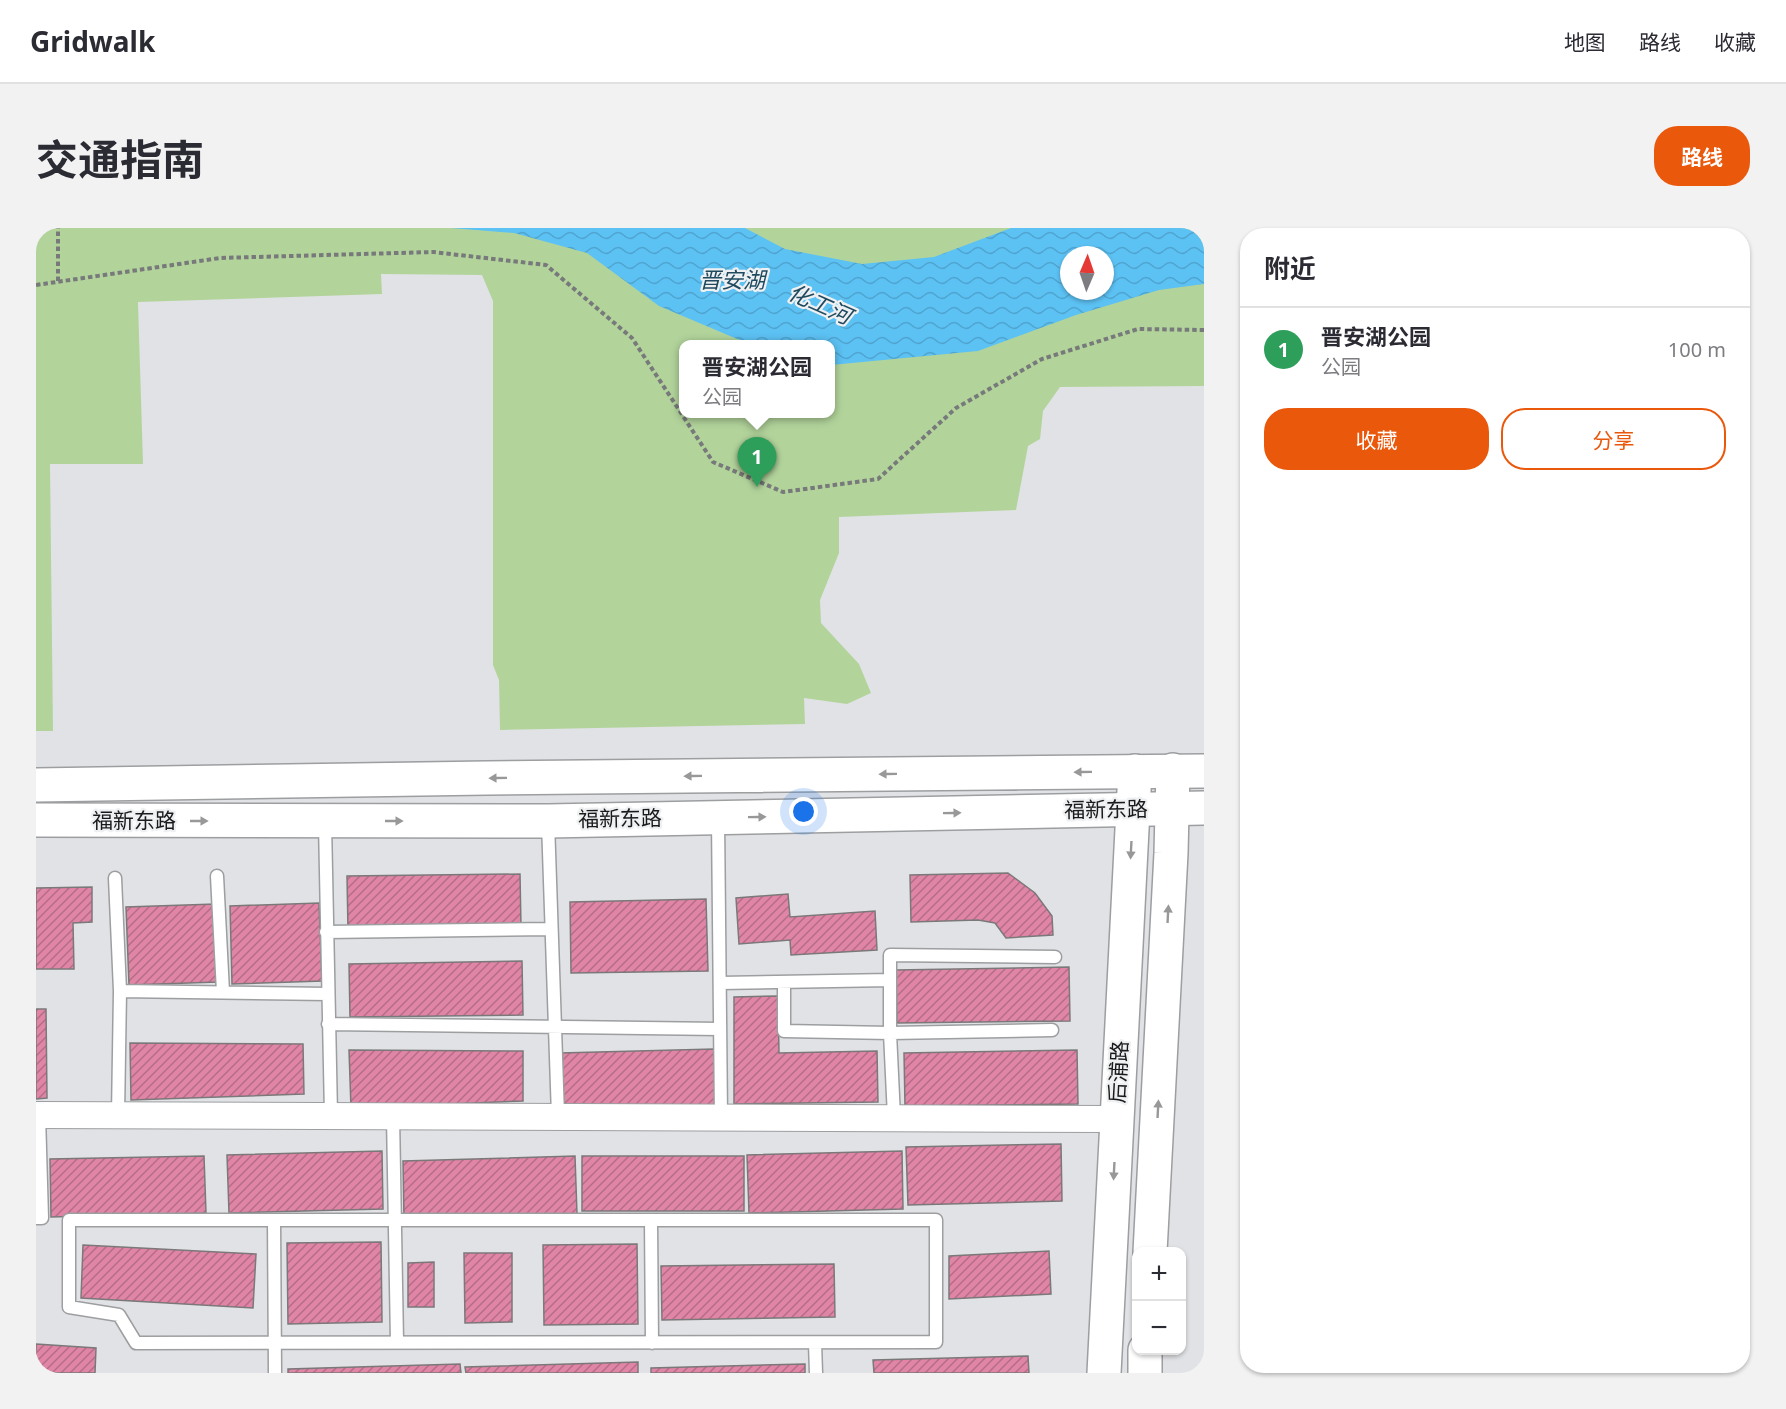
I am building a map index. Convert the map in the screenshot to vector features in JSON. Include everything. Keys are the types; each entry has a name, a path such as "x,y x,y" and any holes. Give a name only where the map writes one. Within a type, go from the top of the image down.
{"main road":[{"name":"后浦路","path":"1104,1373 1135,771"},
{"name":"福新东路","path":"36,785 1188,771"},
{"name":"后浦路","path":"1150,1247 1172,853 1171,808 1188,771"},
{"name":"福新东路","path":"36,820 548,821 1204,808"},
{"path":"1145,1355 1145,1373"}],"street":[{"path":"38,1115 1116,1119"}],"lane":[{"path":"718,818 721,1116"},
{"path":"548,821 558,1116"},
{"path":"326,822 326,932 331,1115"},
{"path":"217,876 223,992"},
{"path":"115,878 120,991 118,1115"},
{"path":"326,932 551,929"},
{"path":"894,1117 890,1033 890,955 1055,957"},
{"path":"720,983 890,980"},
{"path":"784,982 784,1031 890,1033 1052,1030"},
{"path":"120,991 328,994"},
{"path":"328,1024 720,1029"},
{"path":"36,1218 42,1218 38,1115"},
{"path":"393,1116 397,1342"},
{"path":"69,1220 396,1220 936,1220 936,1342 136,1343 119,1315 69,1307 69,1220"},
{"path":"274,1220 275,1373"},
{"path":"651,1220 652,1342"},
{"path":"814,1343 816,1373"}],"path":[{"path":"58,228 58,281"},
{"path":"36,285 220,258 433,252 546,265 632,338 679,410"},
{"path":"684,418 713,462 783,492 878,479 956,408 1042,358 1138,329 1204,330"}],"green space":[{"path":"36,228 1204,228 1204,386 1060,387 1043,411 1040,439 1028,446 1016,510 839,517 839,553 820,600 821,623 859,664 871,693 847,704 804,698 805,724 500,730 499,680 493,665 493,301 482,275 381,274 382,294 138,302 143,464 50,464 53,731 36,731"}],"water":[{"name":"晋安湖","path":"451,228 745,228 785,249 862,264 934,257 1011,228 1204,228 1204,284 1159,290 1076,315 978,351 835,365 835,340 740,340 659,306 587,253 514,233"}],"building":[{"path":"1008,873 1035,893 1052,916 1053,935 1006,938 995,923 978,920 911,922 910,875"},
{"path":"520,874 521,927 348,930 347,876"},
{"path":"92,887 92,922 73,923 74,969 36,969 36,888"},
{"path":"788,894 790,917 875,911 877,950 791,955 790,940 739,944 736,898"},
{"path":"706,899 708,971 571,973 570,902"},
{"path":"319,903 322,981 232,984 230,906"},
{"path":"215,904 218,982 129,985 126,907"},
{"path":"522,961 523,1015 350,1017 349,964"},
{"path":"1069,967 1070,1021 897,1023 896,970"},
{"path":"778,996 779,1053 877,1051 878,1102 734,1104 734,997"},
{"path":"36,1009 46,1009 47,1098 36,1099"},
{"path":"130,1043 303,1044 304,1094 131,1100"},
{"path":"714,1049 716,1107 561,1111 560,1053"},
{"path":"349,1050 523,1051 523,1101 351,1108"},
{"path":"1077,1050 1078,1104 905,1106 904,1053"},
{"path":"1061,1144 1062,1201 908,1205 906,1147"},
{"path":"382,1151 383,1209 229,1213 227,1155"},
{"path":"902,1151 903,1209 749,1213 747,1155"},
{"path":"204,1156 206,1213 51,1217 50,1159"},
{"path":"575,1156 577,1214 404,1219 403,1161"},
{"path":"582,1156 744,1156 744,1211 582,1211"},
{"path":"381,1242 382,1322 288,1324 287,1243"},
{"path":"637,1244 638,1324 544,1325 543,1245"},
{"path":"83,1245 256,1254 253,1308 81,1298"},
{"path":"1049,1251 1051,1294 949,1299 949,1256"},
{"path":"464,1253 512,1253 512,1322 465,1323"},
{"path":"434,1262 434,1307 408,1307 408,1263"},
{"path":"834,1264 835,1317 662,1320 661,1266"},
{"path":"36,1344 96,1348 95,1373 36,1373"},
{"path":"1028,1356 1029,1373 874,1373 873,1360"},
{"path":"638,1362 638,1373 466,1373 465,1367"},
{"path":"460,1364 461,1373 288,1373 288,1369"},
{"path":"805,1364 805,1373 651,1373 651,1368"}],"place":[{"name":"晋安湖公园","path":"757,487"}],"water label":[{"name":"化工河","path":"820,304"}]}
